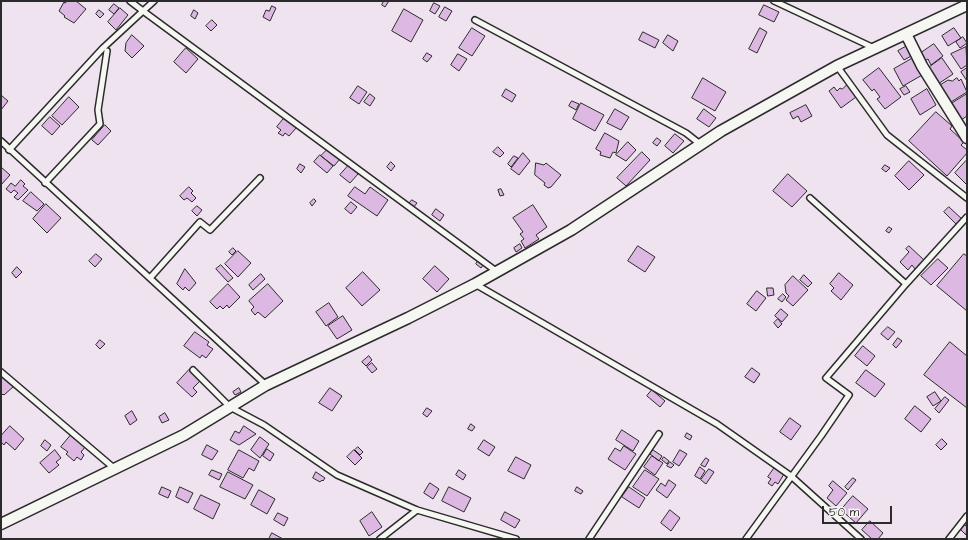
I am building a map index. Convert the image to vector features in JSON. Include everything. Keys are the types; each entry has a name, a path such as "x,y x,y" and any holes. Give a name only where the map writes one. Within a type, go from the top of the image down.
{"street":[{"path":"2,521 115,469 184,435 266,385 408,318 475,284 571,230 721,131 837,66 967,5"},
{"path":"906,34 922,66 967,138"}],"lane":[{"path":"130,1 496,271"},
{"path":"9,150 103,48 154,1"},
{"path":"774,1 874,48"},
{"path":"475,20 686,133 700,144"},
{"path":"45,183 100,124 98,110 107,51"},
{"path":"837,66 887,135 967,198"},
{"path":"1,141 9,150 266,385"},
{"path":"150,278 200,222 210,230 260,178"},
{"path":"810,198 906,284"},
{"path":"746,539 849,395 826,378 906,284 967,217"},
{"path":"475,284 716,424 791,476 861,539"},
{"path":"193,370 230,407 264,425 337,475 417,510 516,539"},
{"path":"1,372 115,469"},
{"path":"589,539 659,434"},
{"path":"380,539 417,510"},
{"path":"949,539 967,516"}],"building":[{"path":"67,1 76,1 86,9 74,23 64,17 65,16 59,11 64,2 65,3"},
{"path":"384,1 389,1 385,7 382,5"},
{"path":"434,3 440,6 435,14 430,11"},
{"path":"114,4 119,8 114,14 109,10"},
{"path":"764,5 779,12 774,22 759,15"},
{"path":"272,6 276,8 270,21 263,17 266,10 269,11"},
{"path":"445,7 452,11 446,21 439,17"},
{"path":"120,8 128,15 116,30 108,22"},
{"path":"404,9 423,20 411,42 392,31"},
{"path":"99,10 104,14 100,18 96,14"},
{"path":"194,10 198,13 195,19 191,16"},
{"path":"212,20 217,25 211,31 206,26"},
{"path":"472,28 485,36 472,56 459,48"},
{"path":"760,28 767,32 757,53 749,49"},
{"path":"954,28 961,38 948,46 942,36"},
{"path":"643,32 659,40 655,48 639,40"},
{"path":"132,35 144,46 132,58 125,51 126,43"},
{"path":"668,35 678,41 673,51 663,43"},
{"path":"963,37 967,43 960,48 956,42"},
{"path":"934,44 943,56 931,65 928,59 923,62 918,55"},
{"path":"907,46 913,55 904,60 898,51"},
{"path":"966,47 967,65 961,69 951,54"},
{"path":"186,48 198,59 186,73 174,62"},
{"path":"427,53 432,56 427,62 423,59"},
{"path":"458,54 467,59 459,71 451,65"},
{"path":"915,57 924,74 903,86 894,69"},
{"path":"942,58 953,74 938,84 927,69"},
{"path":"879,68 901,97 885,109 877,99 880,97 874,89 872,91 863,80"},
{"path":"967,68 967,81 961,72"},
{"path":"703,78 726,92 715,111 692,98"},
{"path":"957,78 959,81 961,79 967,92 951,102 940,85 948,80 952,81"},
{"path":"847,85 856,97 841,108 829,91 834,87 837,91"},
{"path":"358,86 367,92 359,104 350,98"},
{"path":"906,86 910,92 904,95 900,89"},
{"path":"506,89 516,95 512,102 502,96"},
{"path":"927,89 936,105 920,115 911,99"},
{"path":"370,94 375,98 370,106 364,102"},
{"path":"967,94 967,116 961,120 951,104"},
{"path":"1,95 8,101 1,110"},
{"path":"69,97 79,107 62,125 52,116"},
{"path":"572,101 579,104 576,110 569,106"},
{"path":"581,103 604,115 595,131 573,119"},
{"path":"806,105 812,116 801,122 798,116 793,119 790,113"},
{"path":"615,109 629,117 621,130 607,123"},
{"path":"704,109 716,118 709,127 697,119"},
{"path":"936,112 952,126 950,129 964,142 961,145 967,150 967,153 947,176 909,141"},
{"path":"50,117 60,126 52,135 42,126"},
{"path":"285,117 297,127 289,136 285,133 283,136 278,133 281,130 277,127"},
{"path":"105,125 111,131 98,145 92,140"},
{"path":"605,133 619,141 616,153 613,152 610,158 600,155 601,152 596,149"},
{"path":"675,134 684,141 673,153 665,146"},
{"path":"657,138 661,141 657,146 653,143"},
{"path":"628,142 636,150 626,161 616,155"},
{"path":"498,147 504,153 500,157 493,152"},
{"path":"328,149 340,159 334,166 321,156"},
{"path":"642,152 650,160 626,186 617,178"},
{"path":"523,153 530,161 519,175 511,169"},
{"path":"320,155 333,166 327,173 314,162"},
{"path":"514,156 518,158 511,167 508,164"},
{"path":"909,161 924,175 909,190 895,176"},
{"path":"966,161 967,162 967,185 955,173"},
{"path":"391,162 395,166 391,171 387,167"},
{"path":"536,163 544,165 546,163 561,175 551,187 548,188 544,185 545,183 535,175"},
{"path":"300,164 305,167 301,173 297,169"},
{"path":"349,165 358,174 350,183 340,175"},
{"path":"885,165 890,168 886,172 882,169"},
{"path":"1,167 10,175 1,185"},
{"path":"788,174 807,191 792,207 773,191"},
{"path":"21,180 25,184 23,186 28,190 18,200 14,197 18,193 14,190 11,193 6,189 11,183 15,186"},
{"path":"189,187 193,191 191,193 196,198 192,202 187,198 184,200 180,196"},
{"path":"355,187 365,194 370,187 388,200 377,216 348,196"},
{"path":"501,189 504,195 500,196 498,190"},
{"path":"31,192 44,204 37,211 23,201"},
{"path":"314,199 316,201 312,206 310,203"},
{"path":"412,200 417,203 413,208 408,205"},
{"path":"351,202 357,207 351,214 345,209"},
{"path":"46,204 61,218 47,233 33,219"},
{"path":"533,205 547,227 536,235 539,239 525,248 521,241 524,239 520,234 523,232 513,218"},
{"path":"197,206 202,210 197,216 192,211"},
{"path":"949,207 963,220 958,226 944,212"},
{"path":"436,209 444,215 440,221 432,215"},
{"path":"889,227 892,229 889,233 886,231"},
{"path":"520,244 522,248 516,252 514,248"},
{"path":"638,246 655,257 645,272 628,261"},
{"path":"909,246 924,260 915,269 912,265 908,270 900,262 909,252 906,249"},
{"path":"233,248 236,251 232,255 229,252"},
{"path":"238,251 251,263 238,277 225,264"},
{"path":"96,254 102,259 95,267 89,261"},
{"path":"964,254 967,256 967,311 937,286"},
{"path":"938,259 948,268 931,285 921,276"},
{"path":"479,260 484,264 481,268 476,264"},
{"path":"221,265 233,278 228,282 216,269"},
{"path":"435,266 449,279 437,292 423,279"},
{"path":"17,267 22,272 16,278 12,273"},
{"path":"185,269 196,283 189,291 185,287 183,290 177,284"},
{"path":"363,272 380,290 362,306 346,288"},
{"path":"839,273 853,285 841,300 831,291 834,288 830,284"},
{"path":"261,274 265,279 253,290 249,285"},
{"path":"804,275 812,283 808,287 800,280"},
{"path":"793,276 808,290 793,306 786,300 789,296 786,293 785,285"},
{"path":"228,284 240,297 229,308 227,305 223,309 220,306 217,309 210,302"},
{"path":"268,284 283,301 265,318 258,312 255,315 251,310 254,307 249,301"},
{"path":"767,288 773,288 774,295 768,296"},
{"path":"757,291 766,298 756,311 747,304"},
{"path":"783,294 786,297 782,302 778,299"},
{"path":"329,303 338,317 326,326 316,312"},
{"path":"781,309 788,315 782,322 775,316"},
{"path":"343,316 352,330 337,339 328,326"},
{"path":"778,319 782,324 778,328 774,323"},
{"path":"888,327 895,332 888,340 881,334"},
{"path":"195,332 209,342 207,345 213,349 206,358 202,355 200,358 184,346"},
{"path":"898,338 902,341 896,348 893,345"},
{"path":"100,340 105,344 100,349 96,345"},
{"path":"950,342 967,356 967,408 924,375"},
{"path":"863,346 875,356 867,366 855,356"},
{"path":"369,356 372,360 366,366 362,362"},
{"path":"372,363 377,369 372,373 367,367"},
{"path":"752,368 760,374 754,383 745,377"},
{"path":"189,370 200,381 193,388 197,392 192,397 177,383"},
{"path":"866,370 885,384 875,397 856,383"},
{"path":"2,376 13,387 1,396"},
{"path":"239,388 241,392 235,395 233,392"},
{"path":"330,388 342,396 332,411 319,403"},
{"path":"652,390 665,401 660,407 647,396"},
{"path":"935,392 941,401 933,406 927,397"},
{"path":"945,397 949,400 939,413 935,409"},
{"path":"915,406 931,419 921,432 905,419"},
{"path":"427,408 432,411 427,417 423,414"},
{"path":"132,411 137,420 130,425 125,416"},
{"path":"165,413 169,420 162,423 159,417"},
{"path":"790,418 801,426 791,440 780,432"},
{"path":"471,424 475,427 472,431 468,429"},
{"path":"10,426 24,439 15,450 6,442 4,445 1,442 1,436"},
{"path":"244,426 256,434 239,445 230,440 235,431 239,433"},
{"path":"622,430 639,441 633,451 616,440"},
{"path":"687,433 692,436 690,440 685,437"},
{"path":"71,435 85,447 81,452 84,455 81,460 77,457 74,461 66,454 68,452 61,447"},
{"path":"260,437 269,444 260,458 251,450"},
{"path":"942,439 947,444 941,450 936,445"},
{"path":"45,440 51,445 47,451 41,446"},
{"path":"484,440 495,447 489,456 478,449"},
{"path":"207,445 218,451 212,460 202,455"},
{"path":"624,446 636,454 625,470 608,459 615,448 620,451"},
{"path":"358,447 363,452 360,455 355,450"},
{"path":"267,449 274,454 270,461 263,456"},
{"path":"55,450 61,458 56,462 59,465 49,473 40,463"},
{"path":"239,450 259,461 254,471 249,468 243,478 228,470"},
{"path":"354,450 362,458 355,465 347,457"},
{"path":"653,450 662,456 659,461 650,454"},
{"path":"680,450 687,454 679,466 673,462"},
{"path":"652,456 663,463 655,475 644,467"},
{"path":"516,457 531,465 524,479 508,471"},
{"path":"664,457 669,461 667,464 662,460"},
{"path":"706,458 709,460 705,467 701,465"},
{"path":"670,462 674,465 671,468 667,466"},
{"path":"700,467 705,471 700,479 695,476"},
{"path":"775,467 784,474 778,484 775,482 772,486 768,483 771,479 768,477"},
{"path":"709,469 714,472 706,484 701,480"},
{"path":"212,470 222,474 219,480 209,475"},
{"path":"459,470 466,475 463,480 456,475"},
{"path":"645,470 659,479 647,496 633,487"},
{"path":"228,472 253,485 245,499 220,487"},
{"path":"316,472 325,478 323,481 322,480 320,482 313,478"},
{"path":"853,478 856,480 848,490 845,487"},
{"path":"669,480 676,485 667,498 656,490 661,483 665,486"},
{"path":"833,481 847,493 836,506 827,498 833,490 829,486"},
{"path":"430,483 439,489 433,499 424,493"},
{"path":"162,487 171,491 168,498 159,494"},
{"path":"180,487 193,493 188,503 176,497"},
{"path":"449,487 471,498 464,512 442,501"},
{"path":"577,487 583,491 581,494 575,491"},
{"path":"629,487 645,498 639,508 622,497"},
{"path":"259,490 275,499 267,514 251,505"},
{"path":"201,495 220,504 213,519 194,509"},
{"path":"853,496 868,509 856,523 841,510"},
{"path":"670,510 680,518 671,531 661,523"},
{"path":"372,512 382,527 369,536 360,521"},
{"path":"505,512 520,520 515,528 501,520"},
{"path":"278,513 288,518 284,526 274,520"},
{"path":"870,521 883,533 878,539 872,539 862,530"},
{"path":"965,525 967,527 966,535 961,530"},
{"path":"272,533 283,539 269,539"}]}
